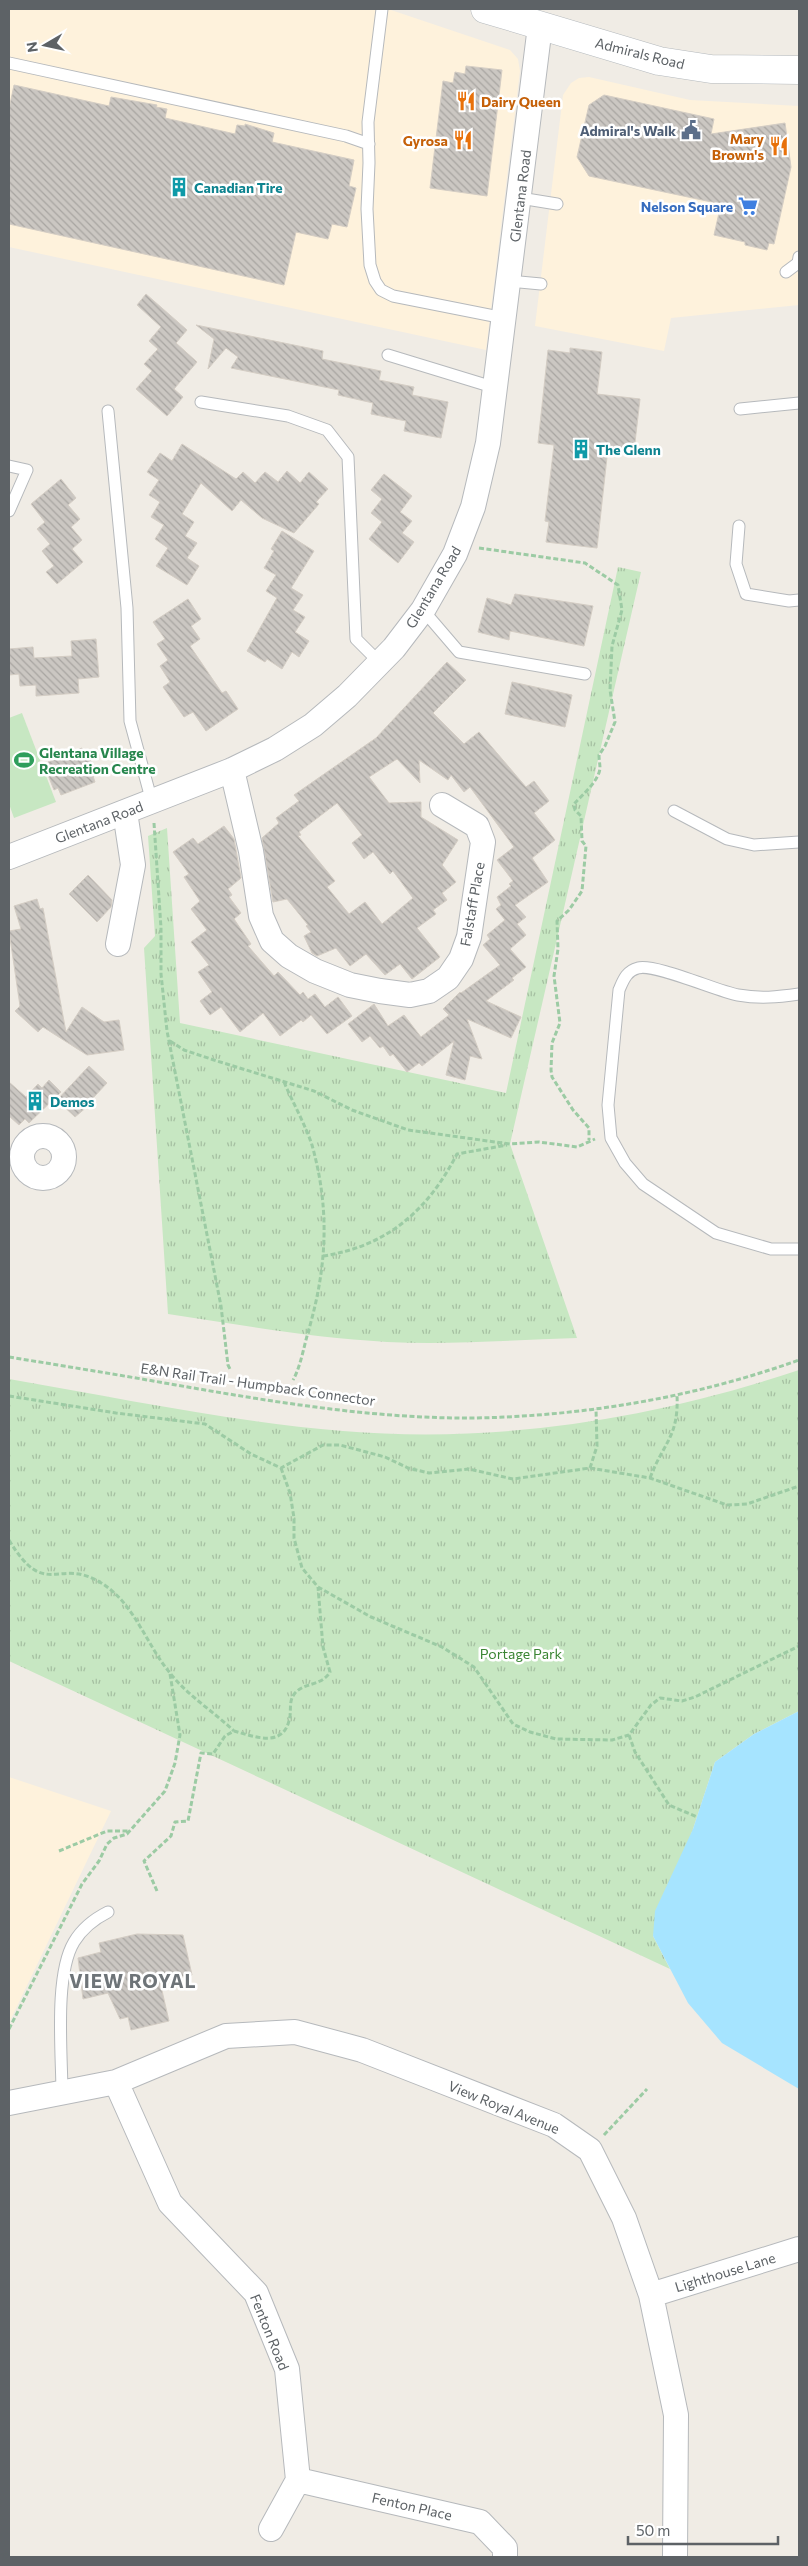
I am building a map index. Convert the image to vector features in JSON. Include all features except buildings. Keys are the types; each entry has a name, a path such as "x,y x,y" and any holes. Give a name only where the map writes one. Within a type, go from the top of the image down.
{"main road":[{"name":"Admirals Road","path":"484,9 540,21 659,61 711,68 799,70"}],"street":[{"name":"Glentana Road","path":"9,858 232,770 275,749 313,725 348,696 380,663 423,610 460,544 473,507 488,443 520,198 540,21"},
{"name":"Falstaff Place","path":"232,770 250,851 260,916 272,941 289,956 315,971 350,985 380,991 410,996 429,991 448,978 461,959 469,936 483,842 477,826 442,805"},
{"path":"118,944 133,865 125,812"},
{"name":"View Royal Avenue","path":"9,2103 116,2082 226,2036 295,2032 362,2050 554,2125 590,2150 624,2218 651,2295 676,2415 675,2557"},
{"name":"Fenton Road","path":"116,2082 170,2203 256,2293 287,2369 298,2480"},
{"name":"Lighthouse Lane","path":"651,2295 799,2249"},
{"path":"271,2529 298,2480"},
{"name":"Fenton Place","path":"298,2480 480,2522 506,2548 505,2557"}],"lane":[{"path":"382,9 368,122 367,209 370,265 375,281 381,290 393,296 504,318"},
{"path":"9,63 339,134 369,144"},
{"path":"520,198 557,204"},
{"path":"786,272 798,263 799,257"},
{"path":"509,281 541,284"},
{"path":"388,355 496,388"},
{"path":"201,402 288,416 326,430 348,457 356,639 380,663"},
{"path":"740,409 799,403"},
{"path":"108,411 127,608 130,721 152,802"},
{"path":"9,466 27,470 9,511"},
{"path":"739,526 736,564 746,594 789,601 799,600"},
{"path":"423,610 459,652 585,674"},
{"path":"674,811 728,839 754,845 799,842"},
{"path":"799,994 767,999 737,995 653,968 638,967 624,976 619,990 608,1105 612,1138 625,1162 643,1184 716,1233 772,1249 799,1248"},
{"path":"62,2094 62,2008 66,1959 73,1943 83,1930 94,1919 108,1912"}],"path":[{"path":"324,1256 374,1243 394,1229 432,1196 457,1154 510,1144 539,1142 577,1147 589,1140 589,1128 573,1110 557,1085 551,1070 552,1042 560,1023 554,976 559,942 556,921 569,910 582,890 586,846 582,841 581,816 575,810 574,804 597,777 600,770 598,756 605,746 615,722 610,690 612,646 622,610 618,584 585,564 460,544"},
{"path":"152,802 160,904 161,974 169,1040 214,1268 228,1365 231,1371"},
{"path":"169,1040 184,1050 314,1090 352,1110 408,1130 510,1144"},
{"path":"284,1082 311,1143 322,1188 325,1232 324,1256 316,1305 293,1380"},
{"name":"E&N Rail Trail - Humpback Connector","path":"9,1356 239,1396 348,1411 475,1418 596,1409 677,1395 799,1360"},
{"path":"650,1478 656,1462 664,1452 673,1432 678,1415 677,1395"},
{"path":"9,1396 116,1413 205,1424 251,1454 281,1468 290,1493 294,1538 302,1568 318,1586 371,1617 442,1646 474,1667 513,1724 530,1732 556,1739 612,1740 629,1735 651,1704 660,1698 682,1701 695,1697 799,1646"},
{"path":"590,1468 597,1446 596,1409"},
{"path":"281,1468 323,1445 340,1445 385,1457 408,1468 429,1473 469,1469 513,1479 590,1468 650,1478 727,1505 747,1504 799,1486"},
{"path":"9,1540 19,1557 34,1572 50,1576 75,1574 98,1580 130,1610 170,1674 234,1732 264,1740 276,1737 286,1730 290,1717 291,1702 295,1693 325,1680 330,1672 323,1647 318,1586"},
{"path":"9,2029 82,1884 99,1861 108,1844 129,1831 165,1791 175,1763 180,1735 170,1674"},
{"path":"157,1891 144,1861 171,1836 175,1822 188,1822 201,1753 213,1754 226,1736 234,1732"},
{"path":"629,1735 635,1752 669,1805 697,1817"},
{"path":"59,1851 107,1831 129,1831"},
{"path":"590,2150 647,2089"}],"shaded area":[{"path":"9,9 388,9 510,50 518,59 520,71 486,350 9,247"},
{"path":"589,77 690,100 799,106 799,305 671,318 664,351 535,326 563,95 571,83 579,78"},
{"path":"9,1777 111,1811 9,2023"}],"green space":[{"path":"618,567 641,572 510,1144 577,1338 458,1343 387,1342 249,1327 168,1314 144,948 155,936 148,836 167,828 180,1023 506,1093"},
{"name":"Glentana Village Recreation Centre","path":"22,713 56,802 14,818 9,804 9,718"},
{"name":"Portage Park","path":"799,1370 799,1711 754,1734 715,1762 693,1829 653,1936 670,1969 9,1661 9,1379 259,1422 343,1431 459,1434 574,1424 631,1414 688,1402"}],"water":[{"path":"799,1711 799,2089 722,2043 688,2003 653,1936 655,1911 693,1829 715,1762 754,1734"}],"place":[{"name":"Dairy Queen","path":"466,101"},
{"name":"Admiral's Walk","path":"691,130"},
{"name":"Gyrosa","path":"463,140"},
{"name":"Mary Brown's","path":"779,146"},
{"name":"Canadian Tire","path":"179,187"},
{"name":"Nelson Square","path":"748,206"},
{"name":"The Glenn","path":"581,449"},
{"name":"Glentana Village Recreation Centre","path":"24,760"},
{"name":"Demos","path":"35,1101"}],"district":[{"name":"VIEW ROYAL","path":"133,1980"}]}
